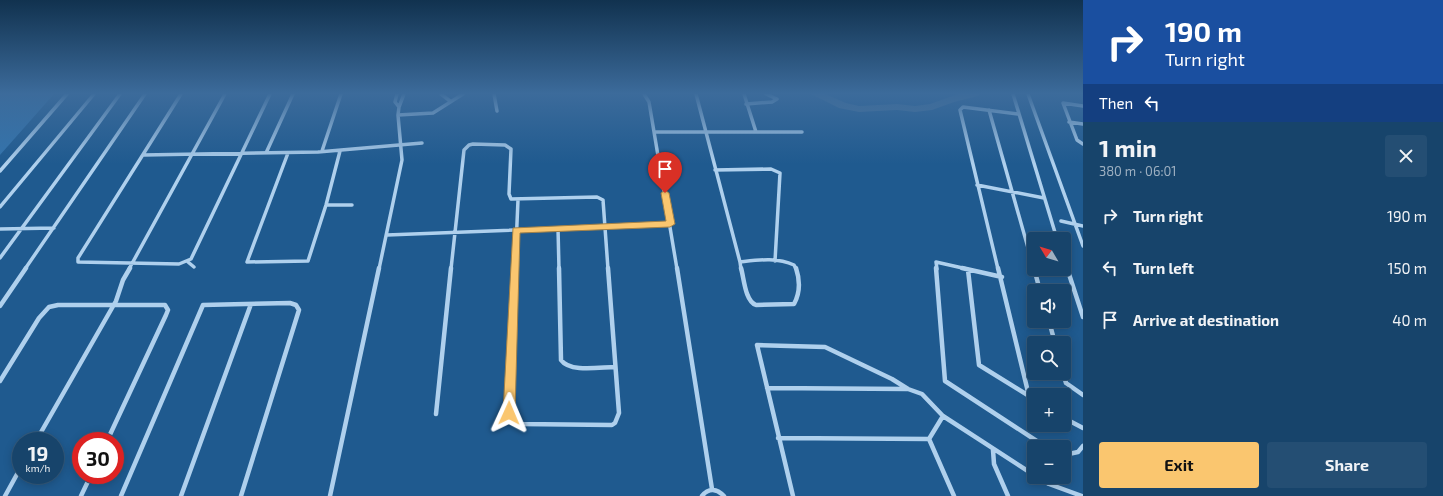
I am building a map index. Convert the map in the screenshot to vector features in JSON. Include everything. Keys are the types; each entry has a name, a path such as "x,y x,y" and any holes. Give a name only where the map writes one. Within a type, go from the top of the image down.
{"street":[{"path":"0,171 47,117"},
{"path":"0,207 75,117"},
{"path":"0,258 103,117"},
{"path":"0,306 129,117"},
{"path":"167,117 78,258 78,262 133,264 178,264 188,262 194,256 259,117"},
{"path":"41,432 116,301 123,280 212,117"},
{"path":"266,153 282,117"},
{"path":"322,151 333,117"},
{"path":"330,496 402,160 398,117"},
{"path":"652,117 712,489"},
{"path":"701,117 739,262 749,298 753,304 794,304 797,297 798,276 797,269 794,265 787,262 775,261 739,262"},
{"path":"751,117 756,132"},
{"path":"962,117 977,185 1030,388"},
{"path":"991,117 1038,284"},
{"path":"1019,117 1055,232"},
{"path":"1036,117 1083,246"},
{"path":"1067,117 1077,140 1083,144"},
{"path":"1069,122 1083,124"},
{"path":"654,132 802,132"},
{"path":"143,155 340,151 422,143"},
{"path":"436,414 463,154 464,150 469,145 505,145 510,147 510,197 514,200 598,197 602,200 619,413 615,423 612,425 520,424 510,418 510,377 518,200"},
{"path":"288,153 247,262 308,261 326,205 340,151"},
{"path":"715,170 771,169 780,173 775,261"},
{"path":"977,185 1044,198"},
{"path":"326,205 352,205"},
{"path":"1061,221 1083,226"},
{"path":"387,235 670,224"},
{"path":"0,229 54,228"},
{"path":"558,228 561,361 571,367 615,367"},
{"path":"188,262 194,267"},
{"path":"1002,277 936,262 945,381 1035,440"},
{"path":"968,270 979,365 1027,395"},
{"path":"1069,276 1083,317"},
{"path":"121,496 204,305 290,303 296,305 299,310 241,496"},
{"path":"181,496 252,304"},
{"path":"0,381 39,318 49,307 58,305 165,306 168,310 111,432"},
{"path":"794,496 778,438 756,345 825,347 892,379 908,389 922,394 943,416 1027,471"},
{"path":"1065,380 1066,383 1083,395"},
{"path":"767,388 908,389"},
{"path":"929,439 943,416"},
{"path":"1071,422 1083,428"},
{"path":"778,438 929,439"},
{"path":"929,439 954,496"},
{"path":"1071,454 1078,452 1083,446"},
{"path":"993,450 994,464 1008,496"},
{"path":"5,496 12,483"},
{"path":"81,496 87,484"},
{"path":"1049,484 1082,496"},
{"path":"702,496 706,491 712,489 717,490 724,496"}],"shaded area":[{"path":"0,117 34,117 0,155"}],"route":[{"path":"509,413 516,230 670,224 665,193"}]}
